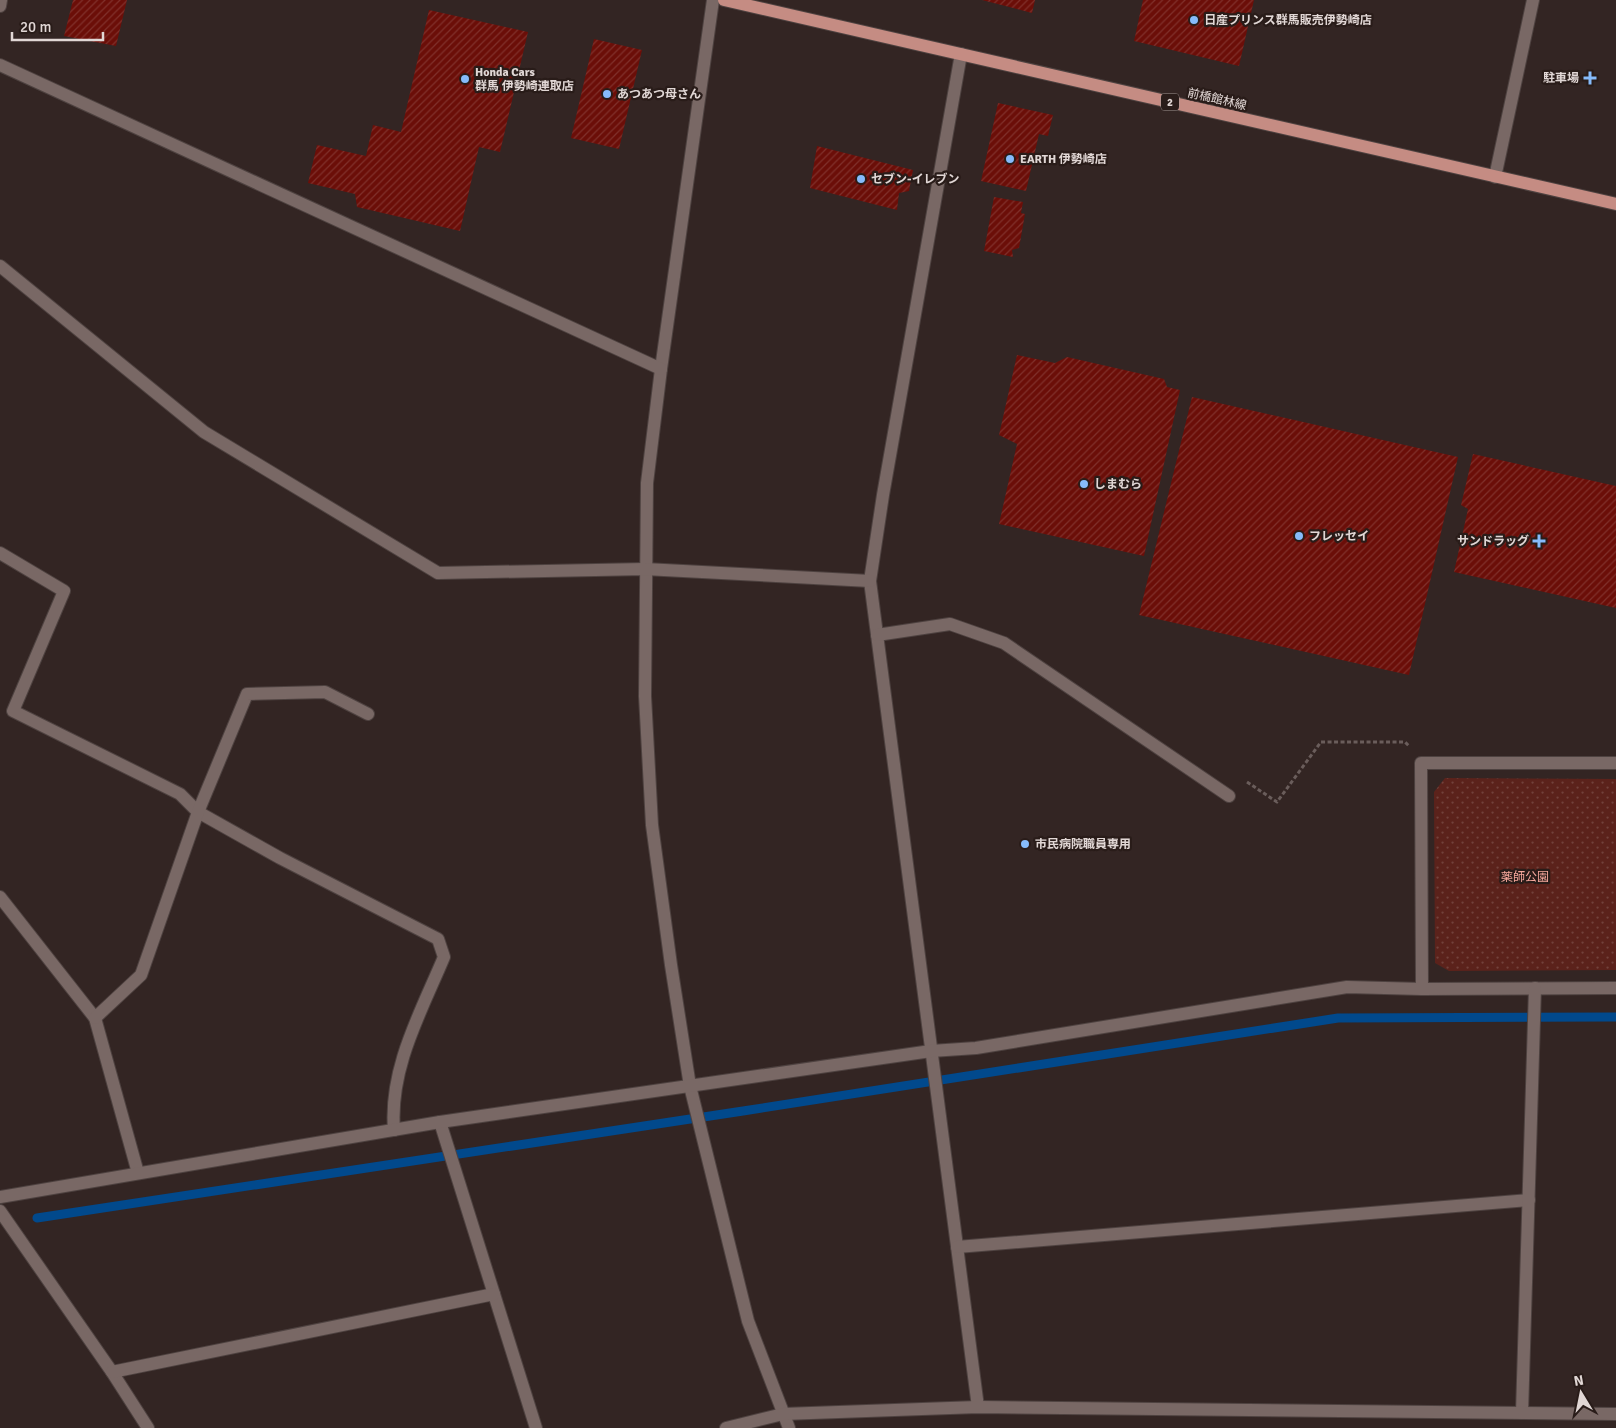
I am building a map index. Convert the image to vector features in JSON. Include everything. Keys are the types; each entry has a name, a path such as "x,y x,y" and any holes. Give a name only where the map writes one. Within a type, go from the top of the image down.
{"main road":[{"name":"前橋館林線","path":"724,0 1616,204"}],"street":[{"path":"0,6 1,0"},
{"path":"713,0 661,369 647,483 645,696 652,825 690,1086 748,1320 789,1428"},
{"path":"1495,177 1533,0"},
{"path":"961,54 885,485 870,581 978,1407"},
{"path":"0,64 661,369"},
{"path":"0,266 204,432 438,573 645,569 870,581"},
{"path":"0,553 64,591 12,711 180,794 198,812 280,858 438,938 444,956 402,1055 392,1109 394,1130"},
{"path":"877,635 950,624 1004,643 1228,796"},
{"path":"95,1018 141,975 198,812 247,694 325,692 368,714"},
{"path":"1422,989 1421,763 1616,763"},
{"path":"0,896 95,1018 138,1173"},
{"path":"0,1197 440,1122 932,1051 976,1048 1347,987 1422,989 1616,988"},
{"path":"1522,1413 1535,988"},
{"path":"440,1122 536,1428"},
{"path":"957,1248 1529,1200"},
{"path":"0,1210 112,1372 148,1428"},
{"path":"112,1372 494,1294"},
{"path":"726,1428 784,1414 978,1407 1616,1414"}],"path":[{"path":"1228,796 1245,780 1277,802 1321,742 1405,742 1421,763"}],"green space":[{"name":"薬師公園","path":"1445,778 1616,779 1616,970 1449,971 1435,963 1434,792"}],"building":[{"path":"73,0 127,0 116,46 64,36"},
{"path":"982,0 1035,0 1032,13"},
{"name":"日産プリンス群馬販売伊勢崎店","path":"1143,0 1254,0 1239,66 1134,41"},
{"name":"Honda Cars 群馬 伊勢崎連取店","path":"429,10 528,32 500,152 479,147 460,231 357,207 355,194 308,183 317,145 366,156 373,125 401,132"},
{"name":"あつあつ母さん","path":"594,39 642,50 619,149 571,138"},
{"name":"EARTH 伊勢崎店","path":"998,103 1053,115 1048,136 1039,134 1026,191 981,181"},
{"name":"セブン-イレブン","path":"817,146 913,170 909,191 899,193 897,210 810,188"},
{"path":"994,197 1023,202 1021,213 1025,214 1019,248 1012,250 1013,257 984,251"},
{"name":"しまむら","path":"1017,355 1055,363 1067,357 1164,379 1167,387 1180,390 1144,556 999,524 1017,444 999,435"},
{"name":"フレッセイ","path":"1192,397 1458,457 1409,675 1139,615"},
{"name":"サンドラッグ","path":"1473,454 1616,486 1616,608 1454,572 1468,509 1461,505"}],"waterway":[{"path":"37,1218 743,1111 1338,1018 1616,1017"}],"place":[{"name":"日産プリンス群馬販売伊勢崎店","path":"1194,20"},
{"name":"駐車場","path":"1590,78"},
{"name":"Honda Cars 群馬 伊勢崎連取店","path":"465,79"},
{"name":"あつあつ母さん","path":"607,94"},
{"name":"EARTH 伊勢崎店","path":"1010,159"},
{"name":"セブン-イレブン","path":"861,179"},
{"name":"しまむら","path":"1084,484"},
{"name":"フレッセイ","path":"1299,536"},
{"name":"サンドラッグ","path":"1539,541"},
{"name":"市民病院職員専用","path":"1025,844"}]}
